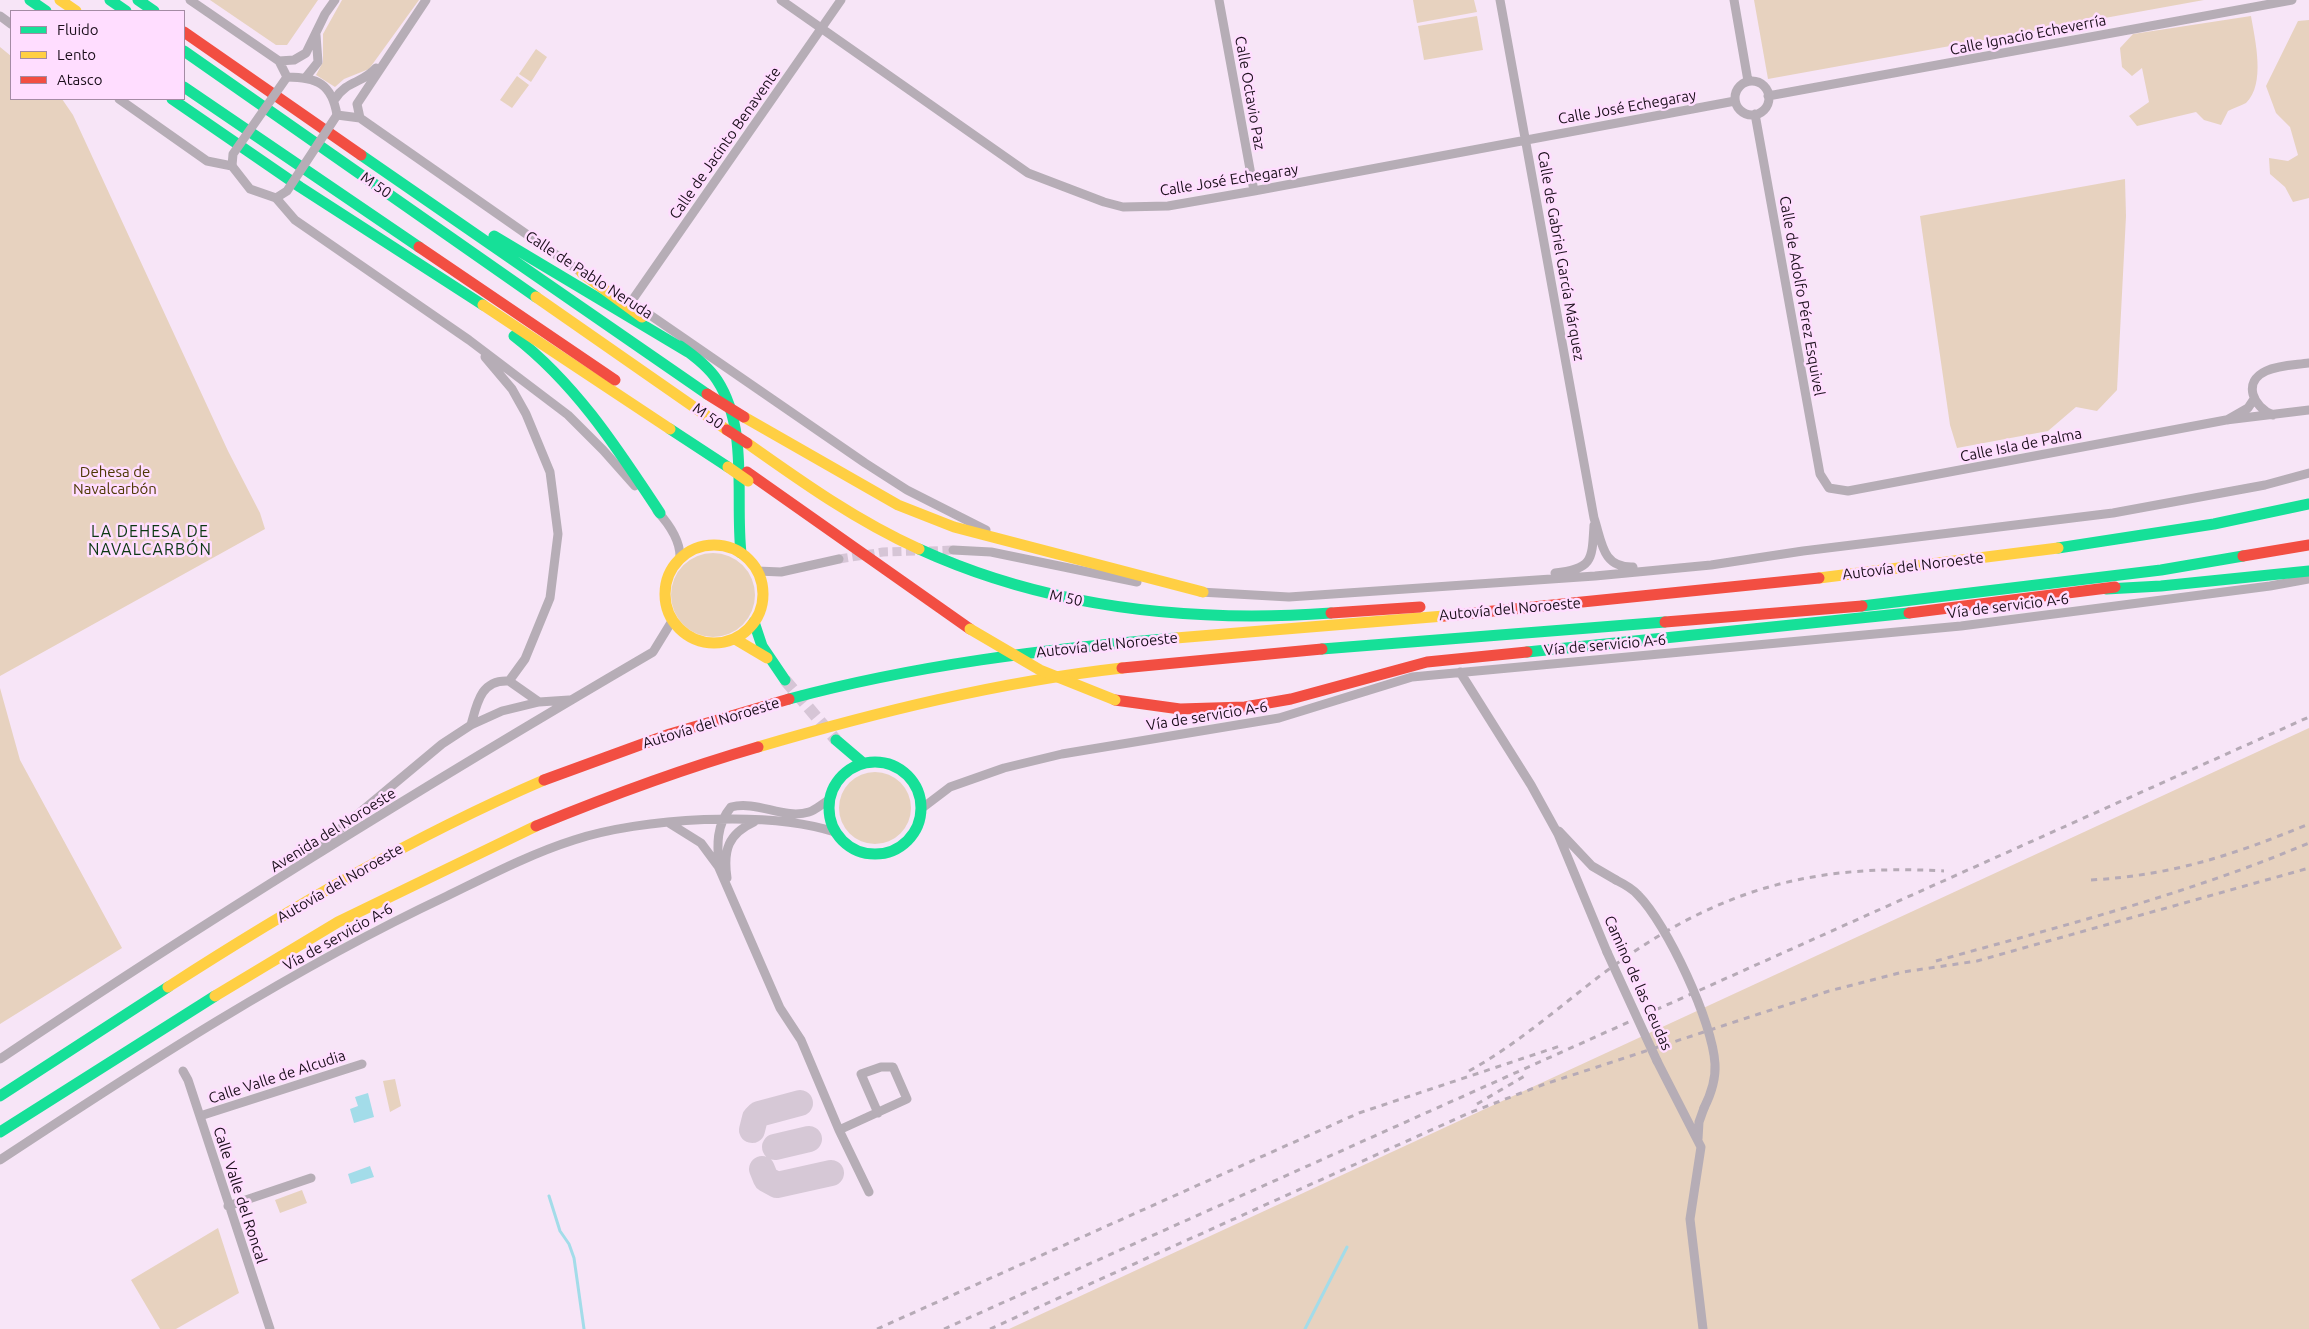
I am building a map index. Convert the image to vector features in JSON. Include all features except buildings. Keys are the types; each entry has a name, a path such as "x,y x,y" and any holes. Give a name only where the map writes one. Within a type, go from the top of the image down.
{"main road":[{"path":"30,0 45,10"},
{"path":"60,0 75,10"},
{"path":"110,0 125,10"},
{"path":"138,0 153,10"},
{"path":"185,33 707,394 898,505 954,527 1204,592"},
{"name":"M 50","path":"185,53 836,504 894,538 942,560 989,577 1073,600 1141,611 1229,617 1299,616 1533,598 1558,604"},
{"path":"185,88 278,154 524,317 748,476 970,629 1005,652 1048,675 1115,700 1160,708 1197,710 1245,707 1288,699 1389,670 1427,662 1960,608 2095,590 2287,558 2309,551"},
{"path":"173,100 300,187 728,462"},
{"path":"374,164 688,352"},
{"path":"300,187 374,242 525,344 555,370 594,415 660,513"},
{"path":"582,273 706,366 717,380 730,410 734,432 737,533 741,553"},
{"name":"Autovía del Noroeste","path":"0,1096 301,904 426,834 575,767 683,729 836,686 972,659 1222,633 1748,587 2128,539 2246,519 2309,504"},
{"path":"714,545 741,553 757,571 762,583 763,597 760,610 754,622 735,639 721,643 707,643 694,639 682,632 672,621 666,605 665,588 670,572 680,559 695,549 714,545"},
{"name":"Autovía del Noroeste","path":"0,1132 169,1023 338,922 520,833 614,794 705,762 847,721 996,687 1106,670 1229,656 1875,605 2161,570 2309,546"},
{"path":"2095,590 2138,588 2309,571"},
{"path":"754,622 757,638 769,660 785,680"},
{"path":"735,639 769,660"},
{"path":"843,774 842,760 836,740 863,763"},
{"path":"875,762 898,768 915,786 921,809 920,820 911,837 900,848 887,854 872,855 857,852 844,844 835,832 829,816 829,800 837,781 843,774 863,763 875,762"},
{"path":"0,1136 40,1106"}],"street":[{"path":"190,0 279,61 287,77"},
{"path":"279,61 294,60 306,53 335,0"},
{"path":"360,118 357,104 426,0"},
{"name":"Calle José Echegaray","path":"781,0 1028,173 1104,202 1122,206 1168,206 1736,101"},
{"name":"Calle de Jacinto Benavente","path":"631,302 840,0"},
{"name":"Calle Octavio Paz","path":"1220,0 1254,191"},
{"name":"Calle de Gabriel García Márquez","path":"1500,0 1527,140 1594,518 1606,556 1613,564 1623,567 1711,565"},
{"path":"1734,0 1748,81"},
{"name":"Calle Ignacio Echeverría","path":"1768,96 2292,0"},
{"path":"306,77 318,62 316,32"},
{"path":"335,100 342,87 370,75 388,55"},
{"path":"276,198 287,191 337,115 335,100 323,84 306,77 287,77"},
{"path":"232,166 234,154 287,77"},
{"path":"1748,81 1762,84 1768,96 1766,106 1755,114 1743,112 1736,101 1736,90 1748,81"},
{"path":"120,100 207,161 232,166 250,189 276,198 295,220 473,344 568,415 604,450 660,513 675,536 680,550 680,559"},
{"name":"Calle de Adolfo Pérez Esquivel","path":"1755,114 1820,474 1824,483"},
{"name":"Calle de Pablo Neruda","path":"337,115 360,118 582,273 631,302 907,490 1010,542"},
{"path":"473,344 512,389 526,414 550,472 558,534 550,598 525,659 509,682"},
{"path":"2276,415 2260,408 2254,399 2254,384 2260,374 2273,369 2309,363"},
{"name":"Calle Isla de Palma","path":"2226,420 2248,408 2254,399"},
{"name":"Calle Isla de Palma","path":"1824,483 1836,490 1848,491 2226,420 2309,410"},
{"path":"954,550 991,552 1071,567 1166,589 1289,597 1428,588 1711,565 1803,551 2113,513 2265,485 2309,473"},
{"name":"Calle de Gabriel García Márquez","path":"1428,588 1573,571 1585,566 1592,557 1594,518"},
{"path":"757,571 781,572 839,558"},
{"name":"Vía de servicio A-6","path":"921,809 950,787 978,776 1030,761 1111,745 1279,718 1412,677 1961,626 2270,586 2309,578"},
{"name":"Avenida del Noroeste","path":"0,1059 78,1006 284,875 572,699 654,652 672,621"},
{"name":"Camino de las Ceudas","path":"1460,672 1531,785 1554,826 1606,952 1698,1139 1701,1154 1690,1219 1703,1329"},
{"path":"470,725 481,692 492,683 500,680 509,682 539,702"},
{"path":"284,875 442,744 470,725 502,711 539,702 572,699"},
{"path":"719,868 717,844 721,820 731,807 739,805 787,812 809,812 829,800"},
{"name":"Vía de servicio A-6","path":"0,1160 160,1057 370,932 536,854 575,840 616,829 666,822 721,820 784,821 816,826 835,832"},
{"path":"728,886 725,864 729,841 740,828 757,821"},
{"path":"666,822 701,843 719,868 780,1008 801,1040 839,1130 869,1192"},
{"path":"1554,826 1592,866 1638,895 1655,916 1669,940 1704,1018 1712,1040 1716,1064 1711,1094 1699,1122 1698,1139"},
{"name":"Calle Valle de Alcudia","path":"200,1116 362,1064"},
{"path":"839,1130 878,1113 907,1099 893,1067 881,1067 861,1074 878,1113"},
{"name":"Calle Valle del Roncal","path":"183,1071 200,1116 270,1329"},
{"path":"228,1206 311,1178"}],"green space":[{"path":"210,0 318,0 287,45 276,45"},
{"path":"342,0 419,0 369,69 344,79 335,87 316,75 323,62 323,34"},
{"path":"1413,0 1474,0 1477,12 1417,23"},
{"path":"1754,0 2204,0 1768,79"},
{"path":"1477,16 1483,50 1424,60 1418,26"},
{"path":"2251,16 2258,61 2256,85 2246,103 2228,111 2221,125 2204,120 2196,112 2137,126 2129,116 2149,102 2142,68 2132,76 2122,67 2120,48 2133,34"},
{"path":"2309,20 2309,198 2293,202 2285,187 2270,174 2269,158 2288,161 2298,155 2290,127 2276,113 2266,86 2298,21"},
{"name":"Dehesa de Navalcarbón","path":"0,47 10,55 10,100 63,100 73,115 228,451 260,513 265,529 0,676"},
{"path":"536,49 547,57 531,82 519,74"},
{"path":"517,76 529,85 512,108 500,100"},
{"path":"2125,179 2126,216 2117,390 2097,411 2076,407 2048,431 1957,448 1950,425 1920,216"},
{"path":"713,553 729,556 743,565 752,579 755,595 752,611 743,625 729,634 713,637 697,634 683,625 674,611 671,595 674,579 683,565 697,556"},
{"path":"0,688 20,760 122,948 0,1024"},
{"path":"2309,728 2309,1329 1009,1329"},
{"path":"882,772 901,782 909,794 911,808 909,822 901,834 889,842 868,844 849,834 841,822 839,801 849,782 861,774"},
{"path":"395,1079 401,1106 390,1112 383,1081"},
{"path":"302,1190 307,1203 280,1213 275,1200"},
{"path":"218,1228 239,1293 176,1329 160,1329 131,1280"}],"water":[{"path":"368,1093 374,1117 354,1123 350,1109 358,1106 355,1097"},
{"path":"370,1166 374,1177 351,1184 348,1174"}],"waterway":[{"path":"549,1196 560,1231 569,1244 574,1258 584,1329"},
{"path":"1305,1329 1347,1247"}],"taxiway":[{"path":"752,1130 755,1118 759,1114 800,1103"},
{"path":"775,1147 809,1139"},
{"path":"762,1169 766,1179 777,1185 831,1173"}],"tunnel":[{"path":"929,551 953,550"},
{"path":"839,559 883,552 916,551"},
{"path":"785,680 836,740"}],"railway":[{"path":"944,1329 2309,717"},
{"path":"2091,880 2149,874 2203,862 2255,845 2309,824"},
{"path":"1936,961 2171,894 2309,843"},
{"path":"990,1329 1469,1113 1542,1085 1829,991 1903,972 1977,961 2309,868"},
{"path":"1469,1071 1520,1038 1601,975 1642,946 1682,923 1722,904 1762,889 1804,879 1848,872 1894,870 1944,871"},
{"path":"877,1329 1359,1113 1563,1045"},
{"path":"1477,1104 1528,1074"}],"traffic: fast":[{"path":"30,0 45,10"},
{"path":"110,0 125,10"},
{"path":"138,0 153,10"},
{"path":"185,52 536,297"},
{"path":"185,88 419,247"},
{"path":"173,100 300,187 483,305"},
{"path":"361,155 707,394"},
{"path":"494,236 688,352"},
{"path":"514,336 557,375 576,396 611,441 660,513"},
{"path":"680,346 709,370 717,380 727,399 737,442 741,553"},
{"path":"670,429 728,467"},
{"path":"2058,548 2214,524 2309,504"},
{"path":"919,549 968,569 1018,585 1069,598 1121,607 1173,613 1226,616 1331,613"},
{"path":"1862,606 2161,570 2243,556"},
{"path":"2106,589 2161,586 2309,571"},
{"path":"1527,652 1909,613"},
{"path":"754,622 762,646 785,680"},
{"path":"1322,649 1665,622"},
{"path":"789,699 884,677 981,660 1078,647 1176,638"},
{"path":"836,740 863,763"},
{"path":"875,762 893,765 908,775 918,790 921,808 918,826 908,841 893,851 875,854 857,851 842,841 832,826 829,808 832,790 842,775 857,765 875,762"},
{"path":"0,1096 168,987"},
{"path":"0,1132 215,996"}],"traffic: slow":[{"path":"60,0 75,10"},
{"path":"582,273 642,317"},
{"path":"536,297 727,430"},
{"path":"483,305 670,429"},
{"path":"744,417 898,505 954,527 1203,592"},
{"path":"747,443 852,513 919,549"},
{"path":"728,467 748,481"},
{"path":"714,545 724,546 741,553 755,567 762,584 763,594 762,604 755,621 741,635 724,642 714,643 704,642 687,635 673,621 666,604 665,594 666,584 673,567 687,553 704,546 714,545"},
{"path":"1819,578 2058,548"},
{"path":"1176,638 1444,616"},
{"path":"970,629 1040,670 1115,700"},
{"path":"735,639 767,658"},
{"path":"758,747 893,710 984,690 1030,681 1122,668"},
{"path":"168,987 305,902 399,850 447,825 544,780"},
{"path":"215,996 338,922 536,826"}],"traffic: jam":[{"path":"185,33 361,155"},
{"path":"419,247 615,380"},
{"path":"707,394 744,417"},
{"path":"727,430 747,443"},
{"path":"747,472 970,629"},
{"path":"2243,556 2309,545"},
{"path":"1444,616 1819,578"},
{"path":"1909,613 2115,587"},
{"path":"1665,622 1862,606"},
{"path":"1331,613 1420,607"},
{"path":"1122,668 1322,649"},
{"path":"1115,700 1180,709 1245,707 1291,699 1427,662 1527,652"},
{"path":"544,780 670,734 789,699"},
{"path":"536,826 702,764 758,747"}],"district":[{"name":"LA DEHESA DE NAVALCARBÓN","path":"150,541"}]}
